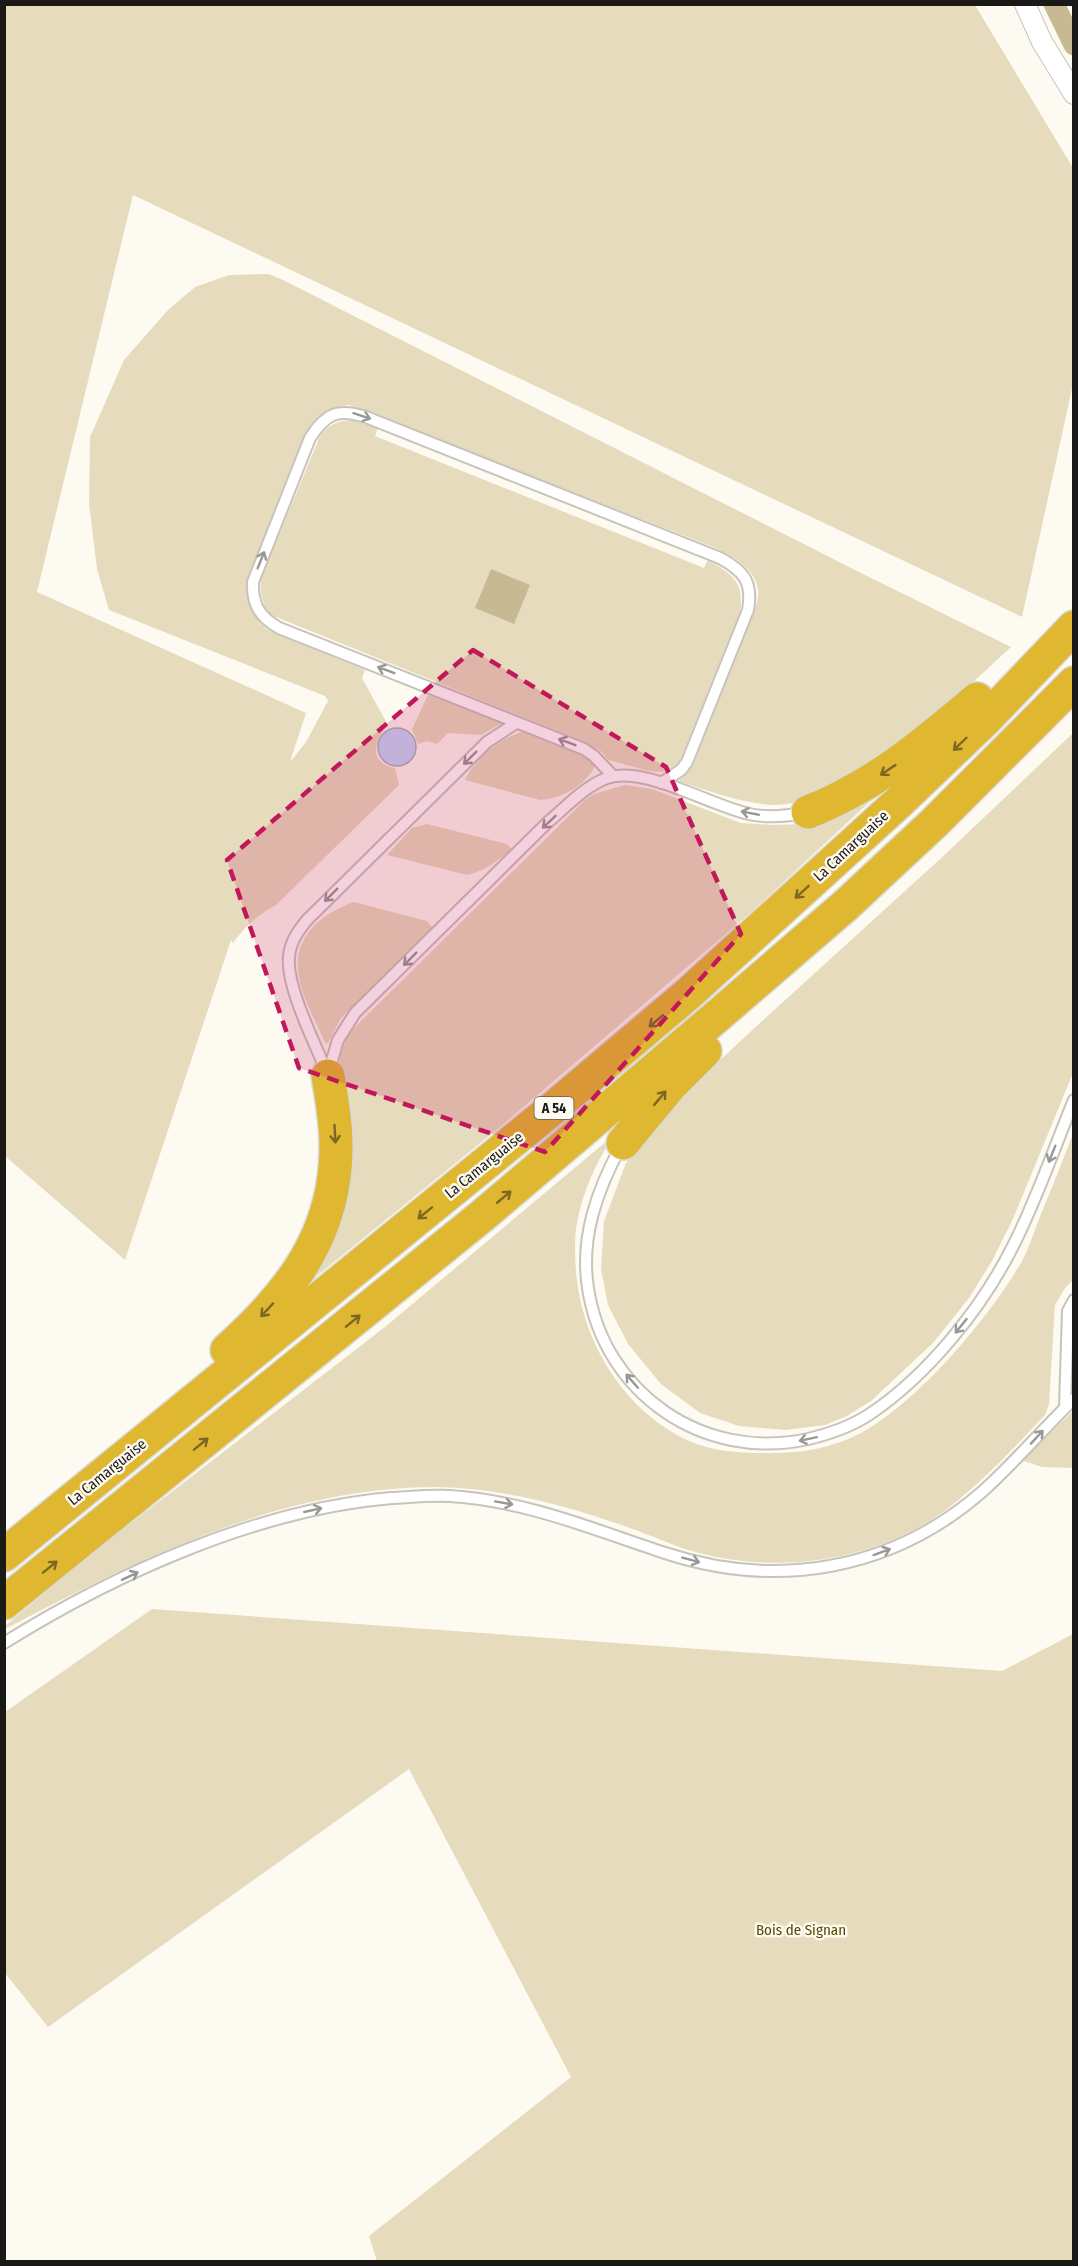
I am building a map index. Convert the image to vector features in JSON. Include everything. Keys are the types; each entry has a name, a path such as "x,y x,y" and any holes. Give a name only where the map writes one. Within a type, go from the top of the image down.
{"highway":[{"path":"808,812 838,801 915,751 985,693 1074,606"},
{"name":"La Camarguaise","path":"4,1556 551,1110 688,994 898,804 985,720 1074,627"},
{"name":"A 54","path":"4,1604 482,1216 846,905 950,807 1074,683"},
{"path":"623,1143 671,1085 846,905"},
{"path":"4,1543 42,1507 246,1333 291,1285 316,1242 333,1185 336,1146 328,1076"}],"street":[{"path":"1025,4 1042,42 1074,94"}],"lane":[{"path":"613,776 584,749 279,628 258,611 253,592 256,573 310,438 323,420 331,415 347,411 366,417 720,558 738,569 750,588 748,610 687,762 681,771 661,783"},
{"path":"328,1076 290,979 289,956 295,936 307,920 487,742 516,723"},
{"path":"328,1076 338,1040 355,1013 548,822 594,784 613,776 635,777 661,783 750,815 789,816 808,812"},
{"path":"623,1143 596,1200 587,1242 588,1289 604,1339 615,1359 637,1387 655,1405 675,1419 692,1428 726,1439 772,1444 822,1436 869,1415 895,1395 963,1324 990,1286 1013,1246 1074,1100"},
{"path":"1065,1407 1068,1311 1074,1299"},
{"path":"4,1643 108,1586 195,1547 313,1510 383,1499 446,1496 519,1505 665,1553 732,1569 791,1571 846,1563 898,1546 951,1516 1008,1467 1074,1399"}],"highlighted area":[{"path":"473,650 666,767 741,934 545,1152 299,1068 227,860"}],"green space":[{"path":"5,5 975,5 1073,168 1073,384 1022,617 133,195 37,592 306,713 290,762 306,742 328,701 325,696 109,610 97,569 89,504 90,437 124,360 168,310 195,287 229,275 268,274 281,279 1011,647 897,747 846,780 808,797 787,804 763,804 726,796 678,781 693,766 756,606 758,594 756,583 748,569 735,558 713,547 349,405 323,413 311,425 248,579 250,605 260,623 268,630 365,670 362,678 388,725 379,738 377,756 386,765 395,768 399,785 276,905 252,921 233,943 231,940 125,1260 5,1156"},
{"path":"352,420 378,428 375,436 704,568 708,560 735,580 740,593 740,612 681,759 673,768 662,772 649,771 608,760 602,752 585,742 271,615 262,598 261,578 320,436 334,424"},
{"path":"428,695 502,723 481,735 448,733 437,744 427,741 418,744 412,729"},
{"path":"522,732 594,760 596,765 579,785 565,794 549,799 540,800 465,780 475,764 489,750 505,739"},
{"path":"1073,733 1073,1073 1013,1219 992,1261 969,1298 934,1342 871,1401 847,1416 825,1425 786,1430 739,1426 700,1413 661,1384 628,1344 608,1305 601,1269 604,1221 626,1163 664,1113 939,860"},
{"path":"625,785 652,789 741,823 773,825 803,824 877,795 748,915 500,1127 312,1280 309,1276 340,1082 340,1057 347,1037 584,801 594,794"},
{"path":"427,824 507,844 512,849 486,868 467,875 387,855 412,828"},
{"path":"354,902 427,921 432,927 341,1018 328,1043 325,1043 306,1002 301,985 298,963 300,950 304,939 320,920"},
{"path":"1073,1134 1073,1280 1065,1288 1055,1305 1049,1404 1045,1415 964,1496 924,1524 894,1539 831,1558 764,1563 731,1560 690,1551 583,1512 511,1495 437,1487 380,1490 324,1499 268,1513 214,1531 109,1576 7,1628 5,1626 99,1548 385,1327 614,1135 601,1156 587,1188 575,1235 576,1273 580,1299 597,1348 610,1371 626,1392 664,1427 696,1444 715,1449 744,1453 776,1453 826,1447 861,1433 883,1419 929,1380 972,1332 1022,1261"},
{"path":"1073,1411 1073,1468 1042,1467 1021,1460"},
{"name":"Bois de Signan","path":"152,1609 1002,1671 1073,1634 1073,2261 377,2261 369,2236 571,2077 409,1769 48,2027 5,1973 5,1712"}],"shaded area":[{"path":"491,569 530,585 514,624 475,608"}],"building":[{"path":"397,728 410,734 416,747 410,760 397,766 384,760 378,747 384,734"}],"waterway":[{"path":"1054,4 1074,45"}]}
